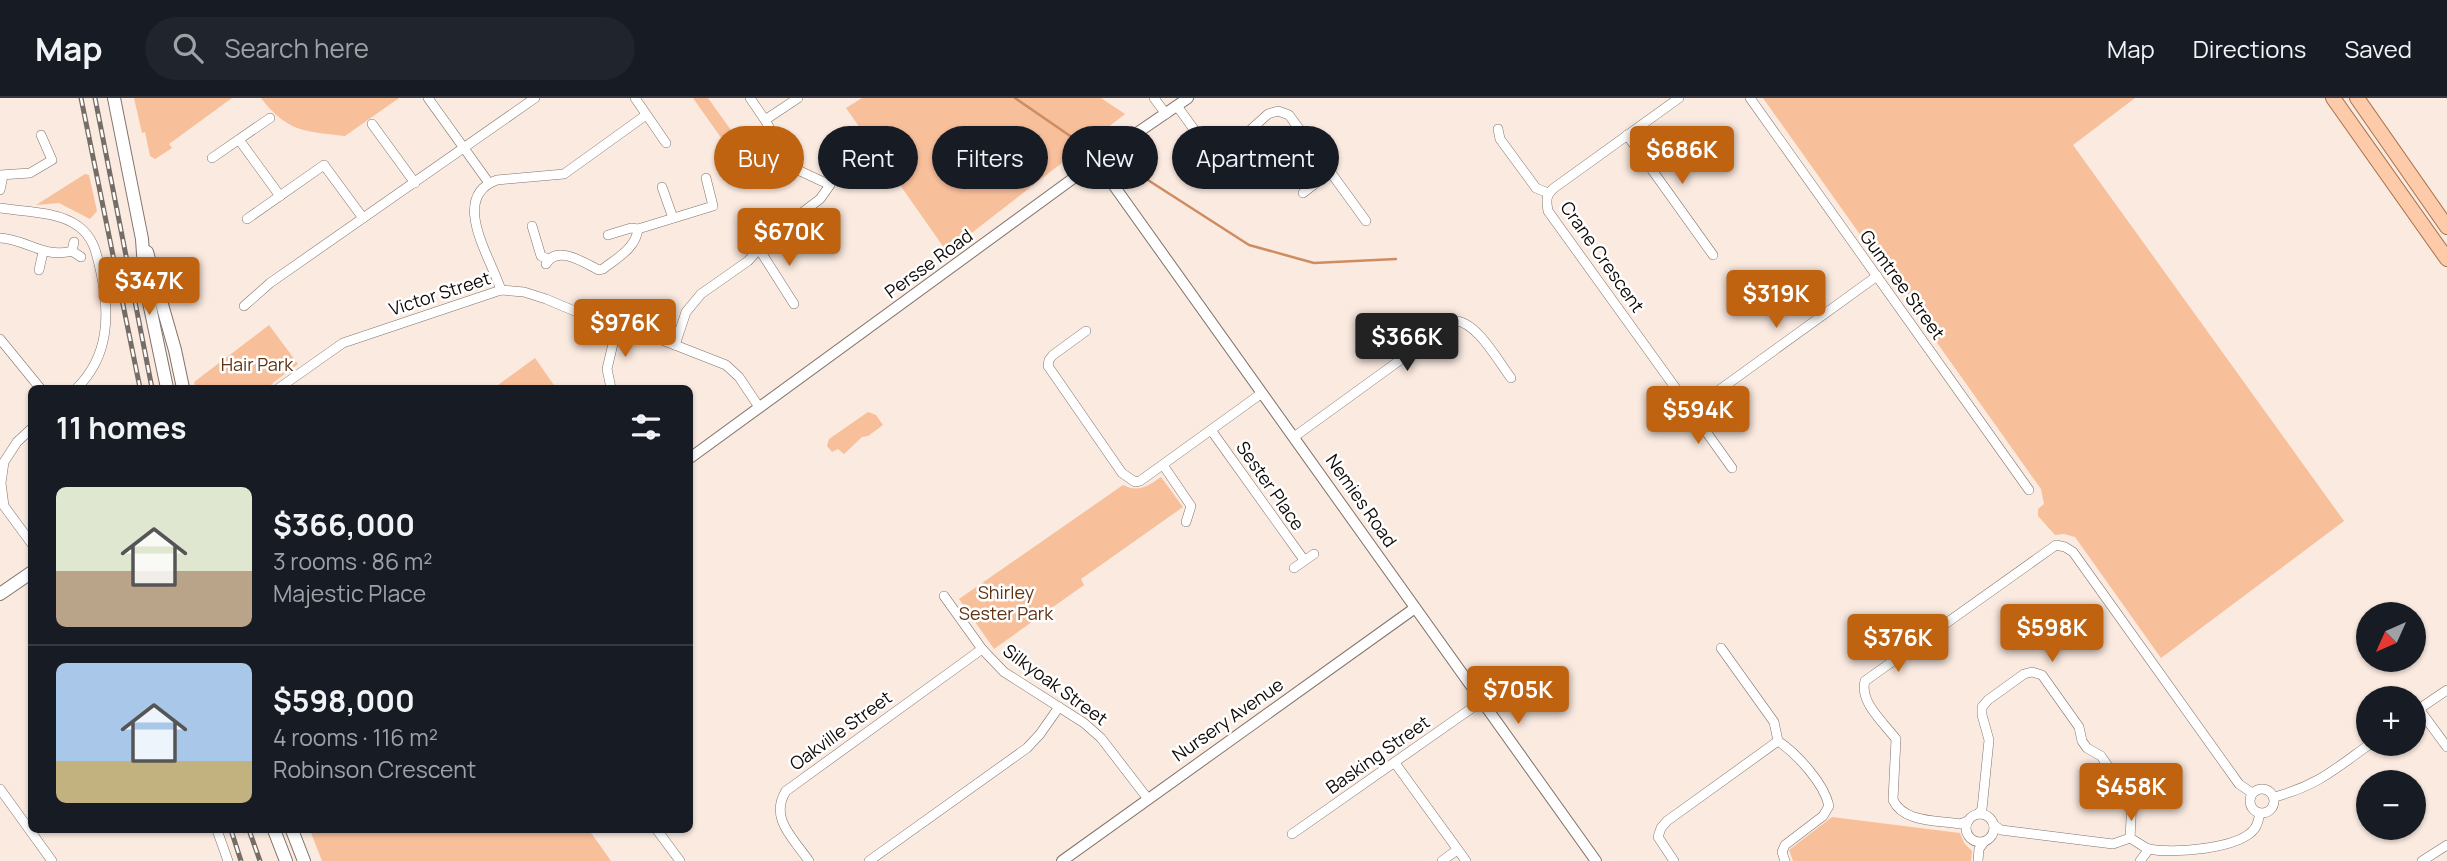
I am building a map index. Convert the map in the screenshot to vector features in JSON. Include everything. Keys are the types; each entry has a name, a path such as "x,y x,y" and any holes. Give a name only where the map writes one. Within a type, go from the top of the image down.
{"main road":[{"path":"114,98 142,239 145,283 166,385"},
{"path":"2333,98 2447,259"},
{"path":"2357,98 2447,227"},
{"path":"142,239 155,274 182,385"},
{"path":"0,594 28,575"},
{"path":"275,833 286,861"},
{"path":"293,833 304,861"}],"street":[{"path":"428,98 489,183"},
{"path":"512,98 520,109"},
{"path":"244,306 253,294 535,98"},
{"path":"635,98 666,143"},
{"path":"750,98 768,126"},
{"path":"765,120 798,98"},
{"path":"1154,98 1166,114"},
{"name":"Persse Road","path":"1149,126 1188,98"},
{"name":"Crane Crescent","path":"1679,98 1548,193 1548,211 1693,409 1697,419 1732,468"},
{"name":"Gumtree Street","path":"1750,98 2029,490"},
{"path":"1177,106 1192,126"},
{"path":"1255,126 1268,114 1278,111 1289,115 1297,126"},
{"path":"501,290 474,223 473,208 477,194 489,183 497,180 564,174 646,116"},
{"path":"212,158 270,118"},
{"path":"372,124 415,183"},
{"path":"1498,130 1500,139 1536,188 1548,193"},
{"path":"0,190 1,175 30,173 52,160 41,135"},
{"path":"1627,135 1713,255"},
{"path":"240,141 280,196"},
{"path":"247,219 324,165 363,218"},
{"path":"674,345 686,312 701,294 748,261 770,237 820,199 830,185 804,173"},
{"path":"608,235 631,228 638,229 713,205 706,178"},
{"path":"1339,184 1366,221"},
{"path":"663,187 673,218"},
{"name":"Persse Road","path":"693,456 1062,187"},
{"name":"Nemies Road","path":"1116,189 1596,861"},
{"path":"1303,192 1307,189"},
{"path":"0,208 69,220 91,238 106,296 106,332 96,362 79,385"},
{"path":"532,226 541,256 547,262 557,255 567,255 599,270 633,245 638,229"},
{"path":"0,237 43,252 64,254 76,250"},
{"path":"759,249 794,304"},
{"path":"39,270 43,252"},
{"path":"1693,409 1877,276"},
{"name":"Victor Street","path":"283,385 343,343 501,290 510,290 546,299 616,331 634,329 726,365 739,377 759,407"},
{"path":"1294,437 1454,321 1463,320 1474,328 1511,378"},
{"path":"610,385 607,369 616,331"},
{"path":"1086,331 1049,360 1048,366 1122,473 1129,479 1140,481 1262,393"},
{"path":"0,340 38,385"},
{"name":"Sester Place","path":"1211,430 1304,560"},
{"path":"28,432 16,442 2,462 1,483 2,503 28,539"},
{"path":"1163,465 1191,506 1186,522"},
{"path":"1982,813 1965,825 1905,816 1897,809 1893,800 1896,739 1866,701 1863,690 1865,681 2056,545 2073,552 2239,784 2252,793"},
{"path":"1294,568 1314,554"},
{"name":"Silkyoak Street","path":"944,596 982,649 1004,672 1084,723 1101,738 1147,799"},
{"name":"Nursery Avenue","path":"1062,861 1415,608"},
{"path":"1721,648 1774,722 1779,741 1793,751 1826,794 1829,806 1823,816 1785,845 1782,852 1785,861"},
{"name":"Oakville Street","path":"809,861 780,818 778,803 786,791 982,649"},
{"path":"2130,838 2132,801 2101,756 2081,741 2079,727 2042,675 2032,672 2024,674 1988,700 1982,707 1989,740 1982,813 1996,830 2113,844 2130,838 2149,849 2187,850 2213,847 2248,835 2255,828 2260,813"},
{"path":"2426,704 2447,690"},
{"name":"Basking Street","path":"1292,834 1482,701"},
{"path":"869,861 1027,748 1059,707"},
{"path":"2426,723 2447,747"},
{"path":"1674,861 1658,837 1667,821 1779,741"},
{"path":"2274,797 2299,791 2315,783 2356,754"},
{"path":"1395,763 1465,861"},
{"path":"2263,788 2274,797 2274,802 2271,809 2260,813 2251,806 2250,799 2252,793 2263,788"},
{"path":"0,789 28,828"},
{"path":"1965,825 1969,837 1980,844"},
{"path":"1978,861 1980,844 1996,830"},
{"path":"32,833 52,861"},
{"path":"217,833 228,861"},
{"path":"659,833 680,861"},
{"path":"2421,861 2447,845"},
{"path":"2140,861 2149,849"},
{"path":"1442,861 1458,850"}],"green space":[{"path":"134,98 232,98 169,144 172,148 155,159 150,156 145,132 142,133"},
{"path":"261,98 399,98 345,136 308,131 289,124"},
{"path":"693,98 708,98 728,126 714,128"},
{"path":"862,98 1101,98 1125,114 1110,126 1062,126 1062,163 1048,174 1048,126 932,126 932,189 1028,189 947,252 903,189 918,189 918,126 859,126 846,108"},
{"path":"1763,98 2135,98 2073,145 2344,521 2161,658 2075,537 2055,535 2038,516 2038,509 2044,504 2041,489"},
{"path":"85,174 89,175 97,211 90,219 59,203 36,205"},
{"name":"Hair Park","path":"269,325 298,364 271,385 195,385 194,382"},
{"path":"535,358 554,385 498,385"},
{"path":"868,412 876,415 883,425 868,436 862,437 844,454 838,449 832,452 827,446 829,439"},
{"name":"Shirley Sester Park","path":"1161,477 1183,507 1081,579 1084,585 994,649 959,599 1123,485 1139,488"},
{"path":"1832,817 1960,833 1964,843 1972,851 1971,861 1793,861 1789,850"},
{"path":"311,833 591,833 611,861 322,861"}],"waterway":[{"path":"1015,98 1062,130"},
{"path":"1158,186 1249,245 1314,263 1396,259"}],"railway":[{"path":"81,98 139,385"},
{"path":"95,98 151,385"},
{"path":"232,833 241,861"},
{"path":"250,833 260,861"}]}
